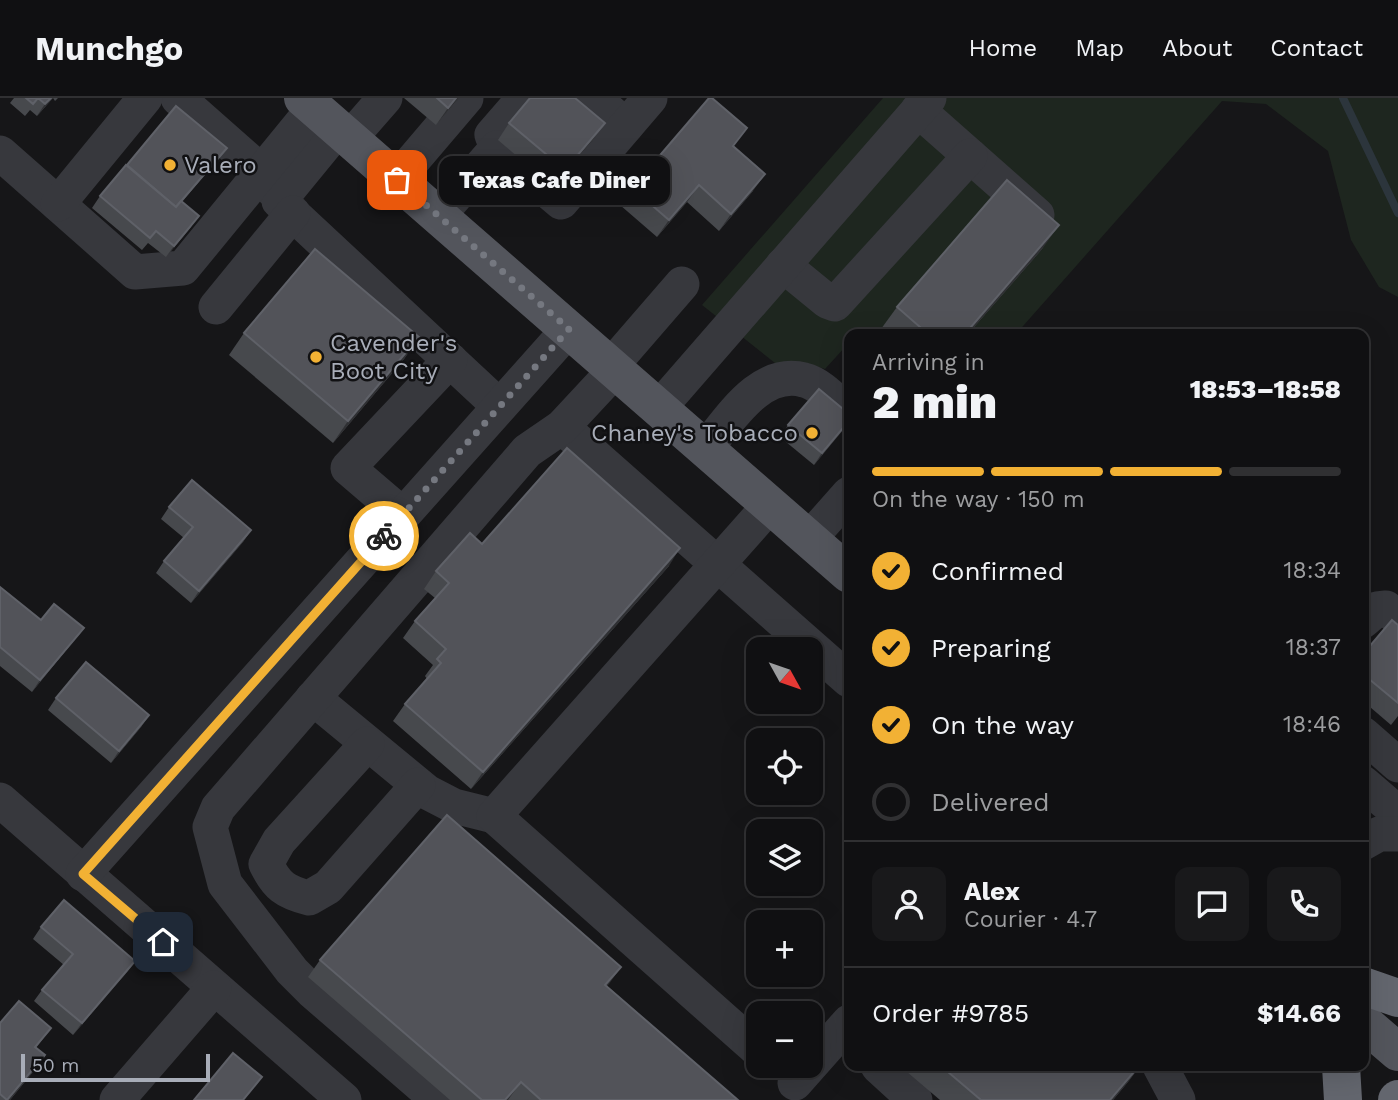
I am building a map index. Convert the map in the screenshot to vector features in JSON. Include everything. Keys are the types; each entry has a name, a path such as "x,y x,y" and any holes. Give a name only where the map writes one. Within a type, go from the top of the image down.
{"highway":[{"path":"1369,988 1398,998"},
{"path":"1341,1071 1343,1100"}],"main road":[{"path":"326,118 844,570"},
{"path":"1369,1027 1398,1052"}],"street":[{"path":"58,204 145,98"},
{"path":"178,98 499,407"},
{"path":"216,307 278,195 326,118 385,98"},
{"path":"397,180 466,98"},
{"path":"524,98 492,135 497,148 561,202 650,98"},
{"path":"594,98 626,126"},
{"path":"659,408 923,104 970,156 1053,229"},
{"path":"438,216 497,148"},
{"path":"0,153 135,272 183,268 278,195"},
{"path":"783,265 827,301 835,303 970,156"},
{"path":"438,1100 292,971 225,884 210,827 218,808 527,451 562,427 682,284"},
{"path":"83,874 569,329"},
{"path":"402,515 348,468 450,360"},
{"path":"705,449 746,401 763,386 785,379 805,380 820,388 844,409"},
{"path":"562,427 844,676"},
{"path":"810,539 844,500"},
{"path":"494,816 770,505"},
{"path":"1369,616 1377,609 1386,608 1398,618"},
{"path":"313,698 418,785 454,806 494,816 746,1039"},
{"path":"1369,739 1398,765"},
{"path":"367,744 279,841 266,864 274,880 289,893 309,898 328,887 418,785"},
{"path":"0,800 344,1100"},
{"path":"1369,840 1379,834 1389,805"},
{"path":"117,1100 214,988"},
{"path":"795,1083 844,1033"},
{"path":"883,1071 915,1100"},
{"path":"1163,1071 1178,1100"}],"shaded area":[{"path":"883,98 1398,98 1398,297 1379,287 1351,240 1328,151 1266,104 1222,101 1020,329 844,329 844,348 825,369 805,363 775,363 702,305"}],"building":[{"path":"26,98 38,98 33,104"},
{"path":"38,98 51,98 45,104"},
{"path":"437,98 456,98 448,108"},
{"path":"530,98 575,98 605,123 565,170 509,123"},
{"path":"709,98 747,128 733,146 765,174 731,214 699,185 669,220 632,188"},
{"name":"Valero","path":"176,106 227,148 176,207 127,165"},
{"path":"126,165 176,207 181,201 199,216 174,246 156,231 150,238 100,196"},
{"path":"1007,180 1059,225 969,329 922,329 897,307"},
{"name":"Cavender's Boot City","path":"315,249 419,337 348,421 244,333"},
{"name":"Chaney's Tobacco","path":"819,389 844,410 844,427 822,453 788,425"},
{"path":"567,448 680,548 483,772 405,704 441,663 437,659 446,649 415,621 449,583 436,571 470,533 482,544"},
{"path":"192,480 251,530 199,591 164,561 193,527 169,507"},
{"path":"0,587 41,620 54,604 84,628 40,680 0,647"},
{"path":"1392,620 1398,625 1398,703 1369,679 1369,647"},
{"path":"86,662 149,715 119,751 56,698"},
{"path":"447,815 621,967 605,985 738,1100 541,1100 521,1082 505,1100 482,1100 320,960"},
{"path":"64,900 135,961 82,1023 42,990 73,954 41,927"},
{"path":"19,1001 51,1028 35,1047 45,1055 7,1100 0,1094 0,1023"},
{"path":"233,1053 262,1077 243,1100 194,1100"},
{"path":"947,1071 1135,1071 1110,1100 981,1100"}],"waterway":[{"path":"1343,98 1398,213"}],"way so far":[{"path":"384,536 569,329 397,180"}],"place":[{"name":"Valero","path":"170,165"},
{"name":"Texas Cafe Diner","path":"397,180"},
{"name":"Cavender's Boot City","path":"316,357"},
{"name":"Chaney's Tobacco","path":"812,433"}],"route":[{"path":"163,942 83,874 384,536"}]}
